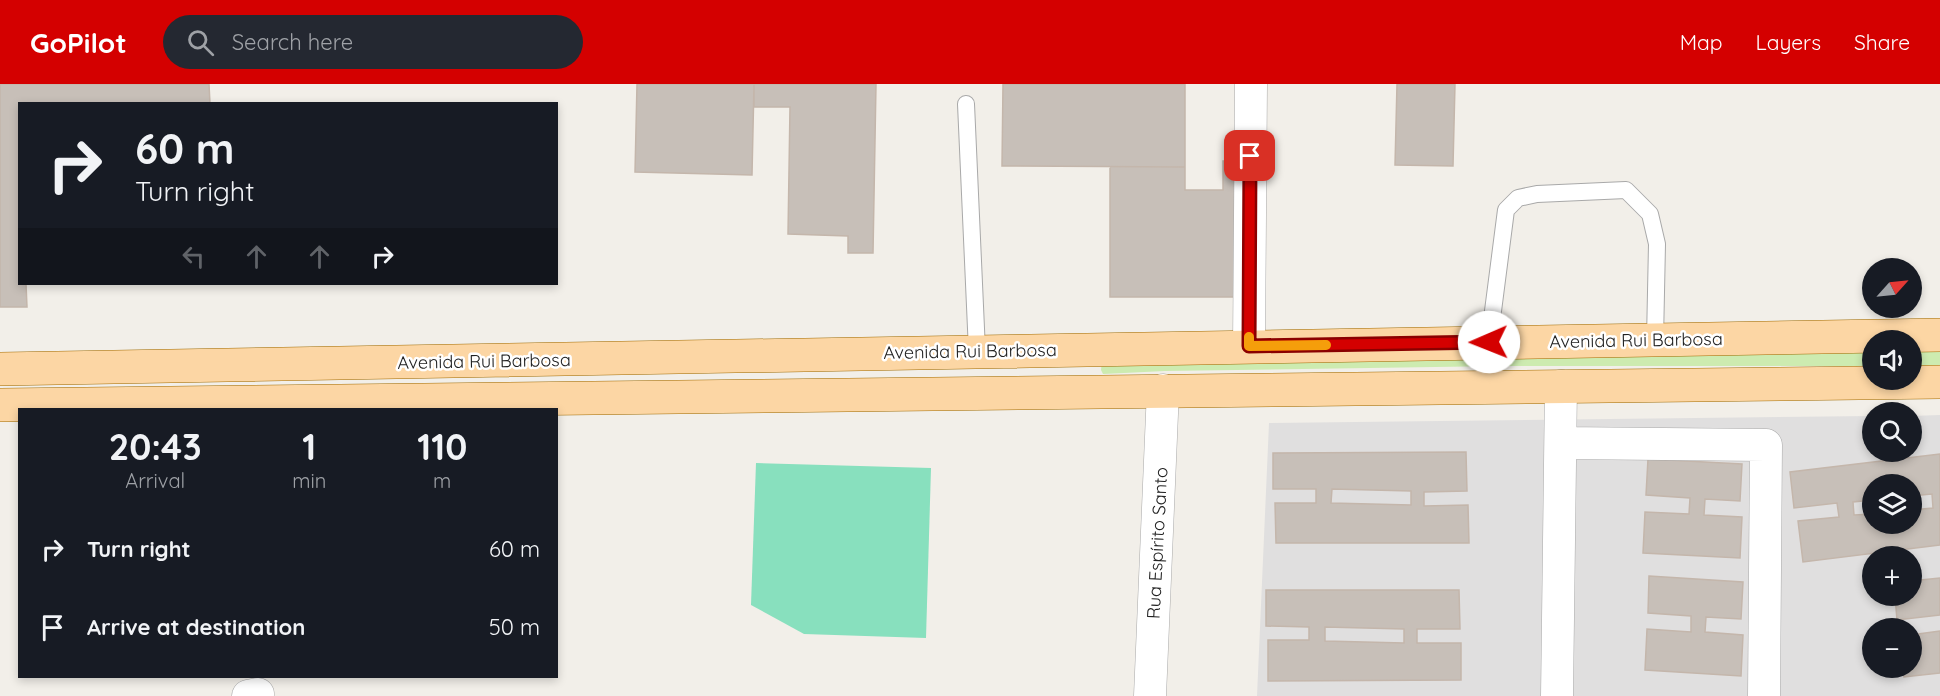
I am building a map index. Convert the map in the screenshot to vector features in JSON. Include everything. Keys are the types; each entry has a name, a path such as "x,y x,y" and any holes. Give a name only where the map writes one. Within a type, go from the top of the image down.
{"main road":[{"name":"Avenida Rui Barbosa","path":"0,369 1940,335"},
{"name":"Avenida Rui Barbosa","path":"0,405 1940,382"}],"street":[{"path":"1249,346 1251,84"},
{"path":"1557,696 1562,386"},
{"name":"Rua Espírito Santo","path":"1150,696 1162,390"},
{"path":"1561,443 1766,445 1764,696"}],"lane":[{"path":"966,104 977,351"},
{"path":"1489,342 1506,210 1518,198 1537,194 1626,190 1650,213 1656,244 1655,340"}],"shaded area":[{"path":"1940,415 1940,696 1257,696 1269,423 1862,416 1862,462 1922,462 1922,416"}],"green space":[{"path":"1922,350 1940,350 1940,366 1922,366"},
{"path":"1862,351 1862,366 1509,366 1507,356"},
{"path":"1500,355 1501,366 1103,374 1101,370 1102,360"},
{"path":"756,463 931,468 926,638 804,634 751,605"}],"building":[{"path":"0,84 209,84 210,102 18,102 18,285 26,285 27,307 0,307"},
{"path":"637,84 754,84 752,175 635,172"},
{"path":"754,84 876,84 873,253 848,253 848,236 788,234 790,107 754,107"},
{"path":"1003,84 1185,84 1185,167 1002,166"},
{"path":"1397,84 1455,84 1453,166 1395,165"},
{"path":"1223,161 1241,161 1241,297 1110,297 1110,167 1185,167 1185,190 1223,190"},
{"path":"1466,452 1467,491 1424,492 1424,506 1468,505 1469,543 1276,543 1275,503 1316,503 1316,489 1273,489 1273,453","holes":["1332,489 1411,491 1411,505 1331,503"]},
{"path":"1940,454 1940,545 1922,547 1862,546 1862,555 1803,562 1798,521 1839,517 1837,503 1794,508 1790,472 1873,462 1922,462 1922,456"},
{"path":"1648,459 1742,464 1740,501 1705,499 1704,515 1742,517 1740,558 1643,553 1645,512 1689,514 1690,498 1646,495"},
{"path":"1649,576 1743,582 1741,619 1706,617 1705,632 1743,635 1741,676 1645,670 1647,629 1691,632 1691,616 1648,613"},
{"path":"1940,578 1940,615 1897,618 1896,606 1922,606 1922,580"},
{"path":"1266,590 1459,590 1460,629 1417,629 1417,643 1461,643 1461,680 1268,681 1268,640 1309,640 1309,627 1266,626","holes":["1325,627 1404,629 1404,643 1325,641"]},
{"path":"1940,631 1940,673 1922,675 1922,633"}],"slow traffic":[{"path":"1249,337 1249,346 1326,345"}],"route":[{"path":"1250,156 1249,346 1489,342"}]}
